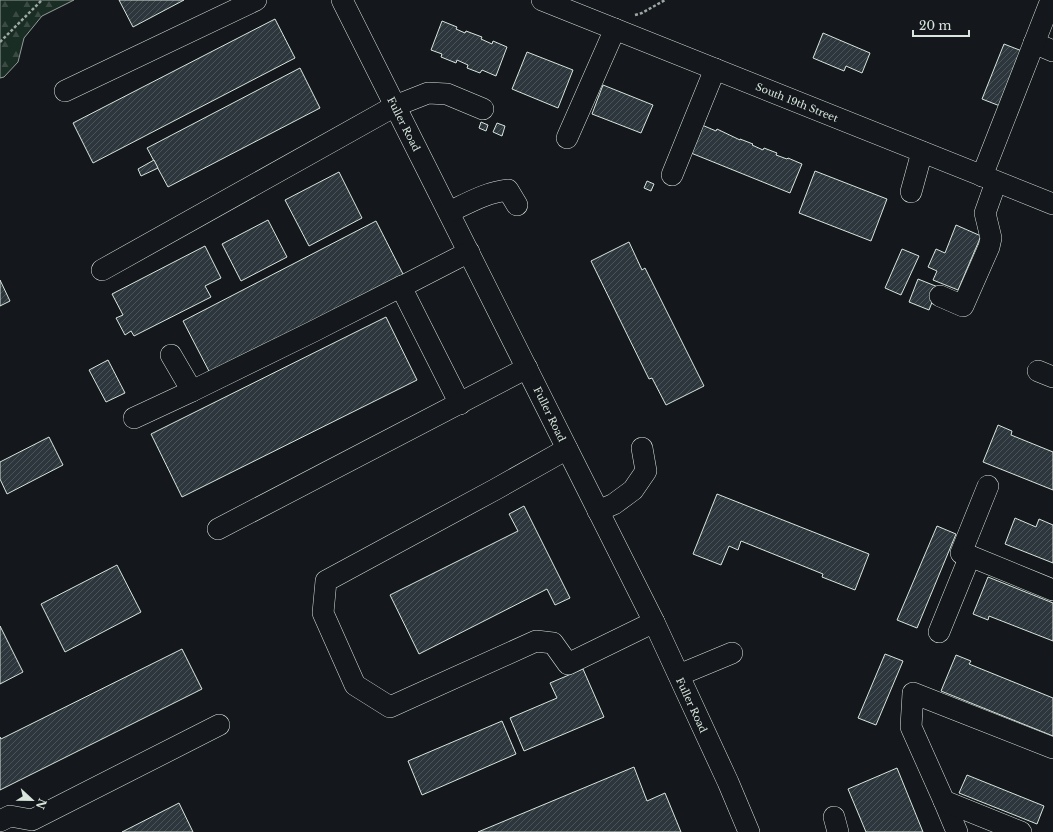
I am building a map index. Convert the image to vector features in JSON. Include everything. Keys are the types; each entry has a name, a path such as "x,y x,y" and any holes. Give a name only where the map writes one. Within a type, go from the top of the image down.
{"street":[{"path":"66,91 256,0"},
{"name":"Fuller Road","path":"342,0 654,622 728,782 749,832"},
{"name":"South 19th Street","path":"542,0 1053,204"},
{"path":"940,296 963,306 989,247 991,238 985,213 989,179 1044,47 1052,0"},
{"path":"567,138 615,29"},
{"path":"672,175 715,69"},
{"path":"102,270 395,106 428,93 447,94 483,108"},
{"path":"911,192 922,152"},
{"path":"449,212 475,199 496,192 508,190 517,204"},
{"path":"134,418 314,332 469,252"},
{"path":"402,286 401,287 460,404"},
{"path":"171,355 192,391"},
{"path":"218,529 527,368"},
{"path":"598,511 614,504 633,490 646,471 642,448"},
{"path":"567,449 326,581 323,613 355,685 390,707 536,641 553,643 568,664 654,622"},
{"path":"988,486 961,553 1053,590"},
{"path":"939,632 970,556"},
{"path":"679,675 732,653"},
{"path":"957,832 911,727 913,693 1053,748"},
{"path":"0,821 10,816 32,820 219,725"},
{"path":"944,801 1021,832"}],"path":[{"path":"0,42 42,0"},
{"path":"632,15 642,13 665,0"}],"green space":[{"path":"0,0 74,0 42,16 24,38 18,62 4,77 0,78"}],"building":[{"path":"119,0 184,0 133,27"},
{"path":"275,19 295,58 93,163 73,123"},
{"path":"442,21 457,27 456,29 465,33 466,31 482,37 481,39 492,44 493,41 507,47 496,76 482,70 480,73 467,68 468,65 457,60 456,63 441,57 442,54 431,50"},
{"path":"823,33 870,53 862,73 846,66 844,71 813,58"},
{"path":"1004,44 1022,51 1000,106 982,99"},
{"path":"527,52 573,70 558,108 512,89"},
{"path":"300,68 320,108 168,187 147,148"},
{"path":"603,85 653,105 641,133 592,114"},
{"path":"481,122 488,125 486,131 479,128"},
{"path":"497,123 505,126 502,136 493,132"},
{"path":"702,125 716,131 717,129 740,140 753,144 752,145 763,150 764,148 777,153 776,155 802,164 790,193 691,153"},
{"path":"154,160 158,168 141,176 138,169"},
{"path":"815,171 887,199 871,241 799,213"},
{"path":"339,172 362,218 309,246 285,200"},
{"path":"647,181 654,184 651,191 644,188"},
{"path":"268,220 287,257 241,281 222,244"},
{"path":"376,221 404,276 211,375 183,321"},
{"path":"956,225 981,236 958,290 933,280 937,271 928,267 936,249 945,253"},
{"path":"629,242 642,270 645,268 704,386 666,405 652,378 649,379 591,261"},
{"path":"205,246 221,278 205,286 211,297 134,336 131,331 125,335 116,318 123,315 112,294"},
{"path":"902,249 919,256 901,295 885,288"},
{"path":"918,279 938,287 929,310 909,302"},
{"path":"0,280 10,301 0,306"},
{"path":"386,317 417,380 182,497 151,434"},
{"path":"108,360 125,393 106,402 89,370"},
{"path":"998,425 1012,431 1011,435 1053,452 1053,490 983,462"},
{"path":"49,437 63,465 7,494 0,479 0,462"},
{"path":"717,494 869,554 855,590 822,577 823,574 741,541 738,550 729,546 721,565 693,554"},
{"path":"524,506 570,598 555,605 547,589 419,654 390,595 518,531 509,514"},
{"path":"1015,518 1036,527 1039,519 1053,525 1053,563 1005,544"},
{"path":"937,526 956,534 917,628 897,620"},
{"path":"117,565 141,612 65,652 41,604"},
{"path":"988,577 1053,603 1053,641 989,616 988,620 973,614"},
{"path":"0,626 23,672 0,684"},
{"path":"182,649 202,689 0,790 0,737 1,739"},
{"path":"885,654 903,661 876,725 858,718"},
{"path":"956,655 971,661 969,664 1053,698 1053,736 941,691"},
{"path":"583,669 604,717 524,751 510,718 557,698 550,683"},
{"path":"502,721 516,754 422,795 408,761"},
{"path":"634,767 647,801 665,793 681,832 478,832"},
{"path":"897,768 923,832 866,832 848,789"},
{"path":"967,775 1044,806 1037,824 959,793"},
{"path":"179,803 193,832 122,832"}]}
